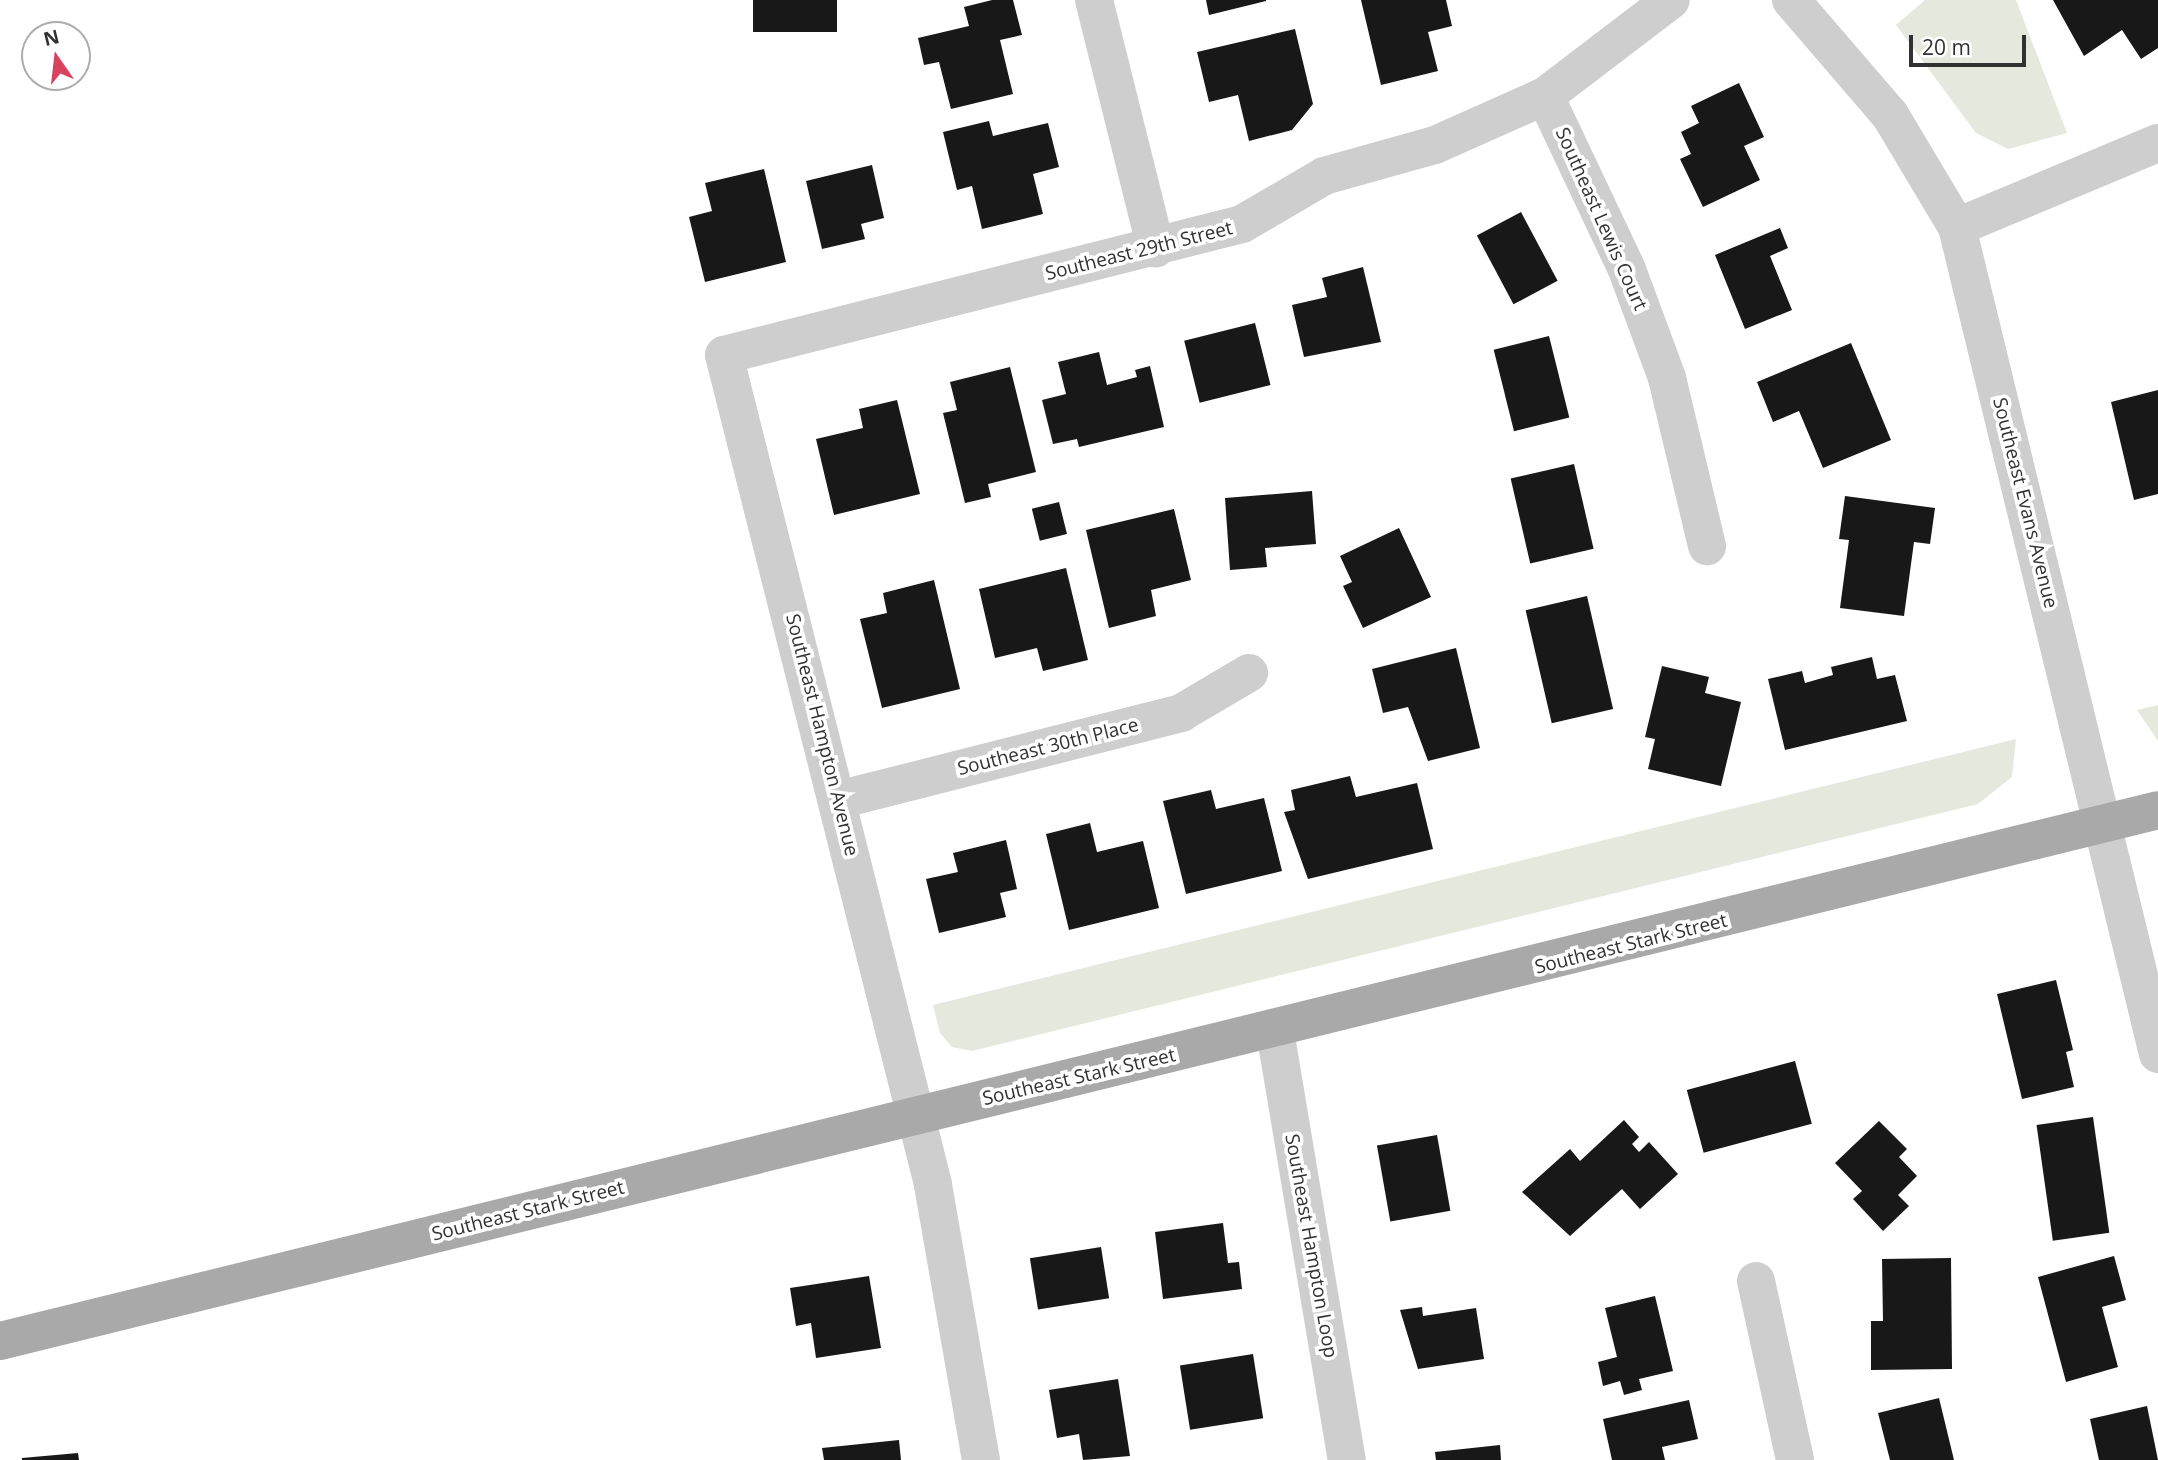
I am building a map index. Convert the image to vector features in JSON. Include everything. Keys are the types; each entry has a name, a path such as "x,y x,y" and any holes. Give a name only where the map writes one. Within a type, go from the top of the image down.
{"main road":[{"name":"Southeast Stark Street","path":"0,1341 1275,1031 2158,810"}],"street":[{"path":"1094,0 1156,248"},
{"name":"Southeast 29th Street","path":"724,355 1156,248 1242,224 1324,176 1435,145 1545,96 1671,0"},
{"name":"Southeast Evans Avenue","path":"1791,0 1890,116 1957,227 2158,1054"},
{"name":"Southeast Lewis Court","path":"1545,96 1626,267 1662,366 1707,546"},
{"path":"1957,227 2158,143"},
{"name":"Southeast Hampton Avenue","path":"724,355 917,1116"},
{"name":"Southeast 30th Place","path":"838,800 1181,713 1249,673"},
{"name":"Southeast Hampton Loop","path":"1275,1031 1347,1460"},
{"path":"917,1116 944,1229 981,1460"},
{"path":"1756,1281 1795,1460"}],"shaded area":[{"path":"1925,0 2016,0 2067,133 2008,149 1976,133 1896,25"},
{"path":"2158,705 2158,741 2137,710"},
{"path":"2016,739 2012,777 1978,804 972,1051 952,1047 940,1033 933,1005"}],"building":[{"path":"753,0 837,0 837,32 753,32"},
{"path":"992,0 1013,0 1022,35 1000,40 1013,94 951,109 939,62 924,65 918,38 969,26 964,7"},
{"path":"1206,0 1266,0 1266,1 1209,15"},
{"path":"1361,0 1446,0 1452,26 1428,32 1438,71 1381,85"},
{"path":"2053,0 2158,0 2158,48 2141,59 2122,30 2084,56"},
{"path":"1295,29 1313,104 1292,130 1249,141 1238,95 1209,102 1197,52"},
{"path":"1739,83 1764,137 1744,146 1760,180 1703,207 1680,159 1691,154 1681,132 1699,123 1691,106"},
{"path":"989,121 993,136 1048,123 1059,167 1033,174 1043,214 982,229 972,186 957,190 943,132"},
{"path":"872,165 884,218 861,224 865,239 822,249 806,181"},
{"path":"764,169 786,262 705,282 689,217 712,211 705,183"},
{"path":"1521,212 1558,281 1513,304 1477,235"},
{"path":"1780,228 1788,248 1770,256 1792,310 1745,329 1715,255"},
{"path":"1363,267 1381,342 1304,357 1292,305 1327,297 1322,278"},
{"path":"1255,323 1270,385 1200,403 1184,341"},
{"path":"1549,336 1569,418 1514,431 1494,350"},
{"path":"1851,343 1891,440 1823,468 1799,411 1773,422 1757,382"},
{"path":"1099,352 1107,385 1137,377 1135,370 1150,366 1164,427 1079,447 1077,439 1053,444 1042,400 1066,394 1058,362"},
{"path":"1010,367 1036,472 988,484 991,497 965,503 943,413 957,410 950,382"},
{"path":"2158,390 2158,494 2134,500 2111,402"},
{"path":"897,400 920,494 834,515 816,439 863,428 859,409"},
{"path":"1574,464 1594,549 1530,563 1511,479"},
{"path":"1312,491 1316,544 1265,548 1267,567 1230,570 1225,498"},
{"path":"1845,496 1935,508 1930,544 1914,542 1904,616 1840,608 1849,540 1839,539"},
{"path":"1059,502 1067,534 1040,541 1032,509"},
{"path":"1174,509 1191,580 1151,590 1156,616 1109,628 1086,530"},
{"path":"1399,528 1431,597 1363,628 1343,586 1352,582 1340,556"},
{"path":"1066,568 1088,660 1043,671 1037,648 995,658 979,589"},
{"path":"934,580 960,689 882,708 860,619 887,613 883,593"},
{"path":"1587,596 1613,709 1552,723 1526,610"},
{"path":"1456,648 1480,748 1428,761 1408,707 1383,713 1372,669"},
{"path":"1872,657 1877,679 1895,675 1907,721 1785,750 1768,679 1802,671 1805,683 1833,675 1831,667"},
{"path":"1662,666 1709,677 1705,693 1741,702 1721,786 1648,769 1655,739 1645,737"},
{"path":"1350,776 1356,797 1417,783 1433,849 1308,879 1284,812 1295,810 1291,790"},
{"path":"1211,790 1216,809 1264,798 1282,871 1186,894 1163,801"},
{"path":"1090,823 1097,852 1143,841 1159,908 1069,930 1046,834"},
{"path":"1006,840 1017,889 1000,893 1006,917 939,933 926,879 958,872 953,853"},
{"path":"2056,980 2073,1050 2066,1052 2074,1087 2022,1099 1997,994"},
{"path":"1795,1061 1812,1124 1704,1153 1687,1090"},
{"path":"2093,1117 2109,1233 2053,1241 2037,1125"},
{"path":"1624,1120 1639,1137 1632,1144 1639,1152 1649,1142 1678,1174 1640,1209 1622,1189 1570,1236 1522,1192 1570,1149 1580,1161"},
{"path":"1879,1121 1907,1149 1899,1157 1917,1176 1898,1195 1909,1206 1883,1231 1853,1199 1862,1191 1835,1163"},
{"path":"1437,1135 1450,1211 1390,1221 1377,1146"},
{"path":"1223,1223 1228,1263 1239,1262 1242,1289 1163,1299 1155,1232"},
{"path":"1101,1247 1109,1298 1038,1310 1030,1258"},
{"path":"2114,1256 2126,1300 2102,1307 2118,1367 2066,1382 2038,1277"},
{"path":"1951,1258 1952,1369 1871,1370 1871,1321 1883,1321 1882,1259"},
{"path":"869,1276 881,1348 816,1358 811,1323 796,1326 790,1288"},
{"path":"1655,1296 1673,1371 1639,1379 1642,1390 1624,1395 1620,1381 1603,1386 1598,1362 1617,1357 1605,1308"},
{"path":"1422,1307 1423,1316 1476,1308 1484,1359 1418,1369 1400,1310"},
{"path":"1253,1354 1263,1418 1190,1430 1180,1366"},
{"path":"1118,1379 1130,1456 1083,1460 1079,1434 1057,1438 1049,1390"},
{"path":"1939,1398 1954,1460 1890,1460 1878,1413"},
{"path":"1689,1400 1698,1439 1662,1447 1665,1460 1612,1460 1603,1419"},
{"path":"2147,1406 2158,1460 2099,1460 2090,1419"},
{"path":"899,1440 901,1460 824,1460 822,1448"},
{"path":"1500,1445 1501,1460 1436,1460 1435,1452"},
{"path":"78,1453 79,1460 22,1460 22,1458"}]}
